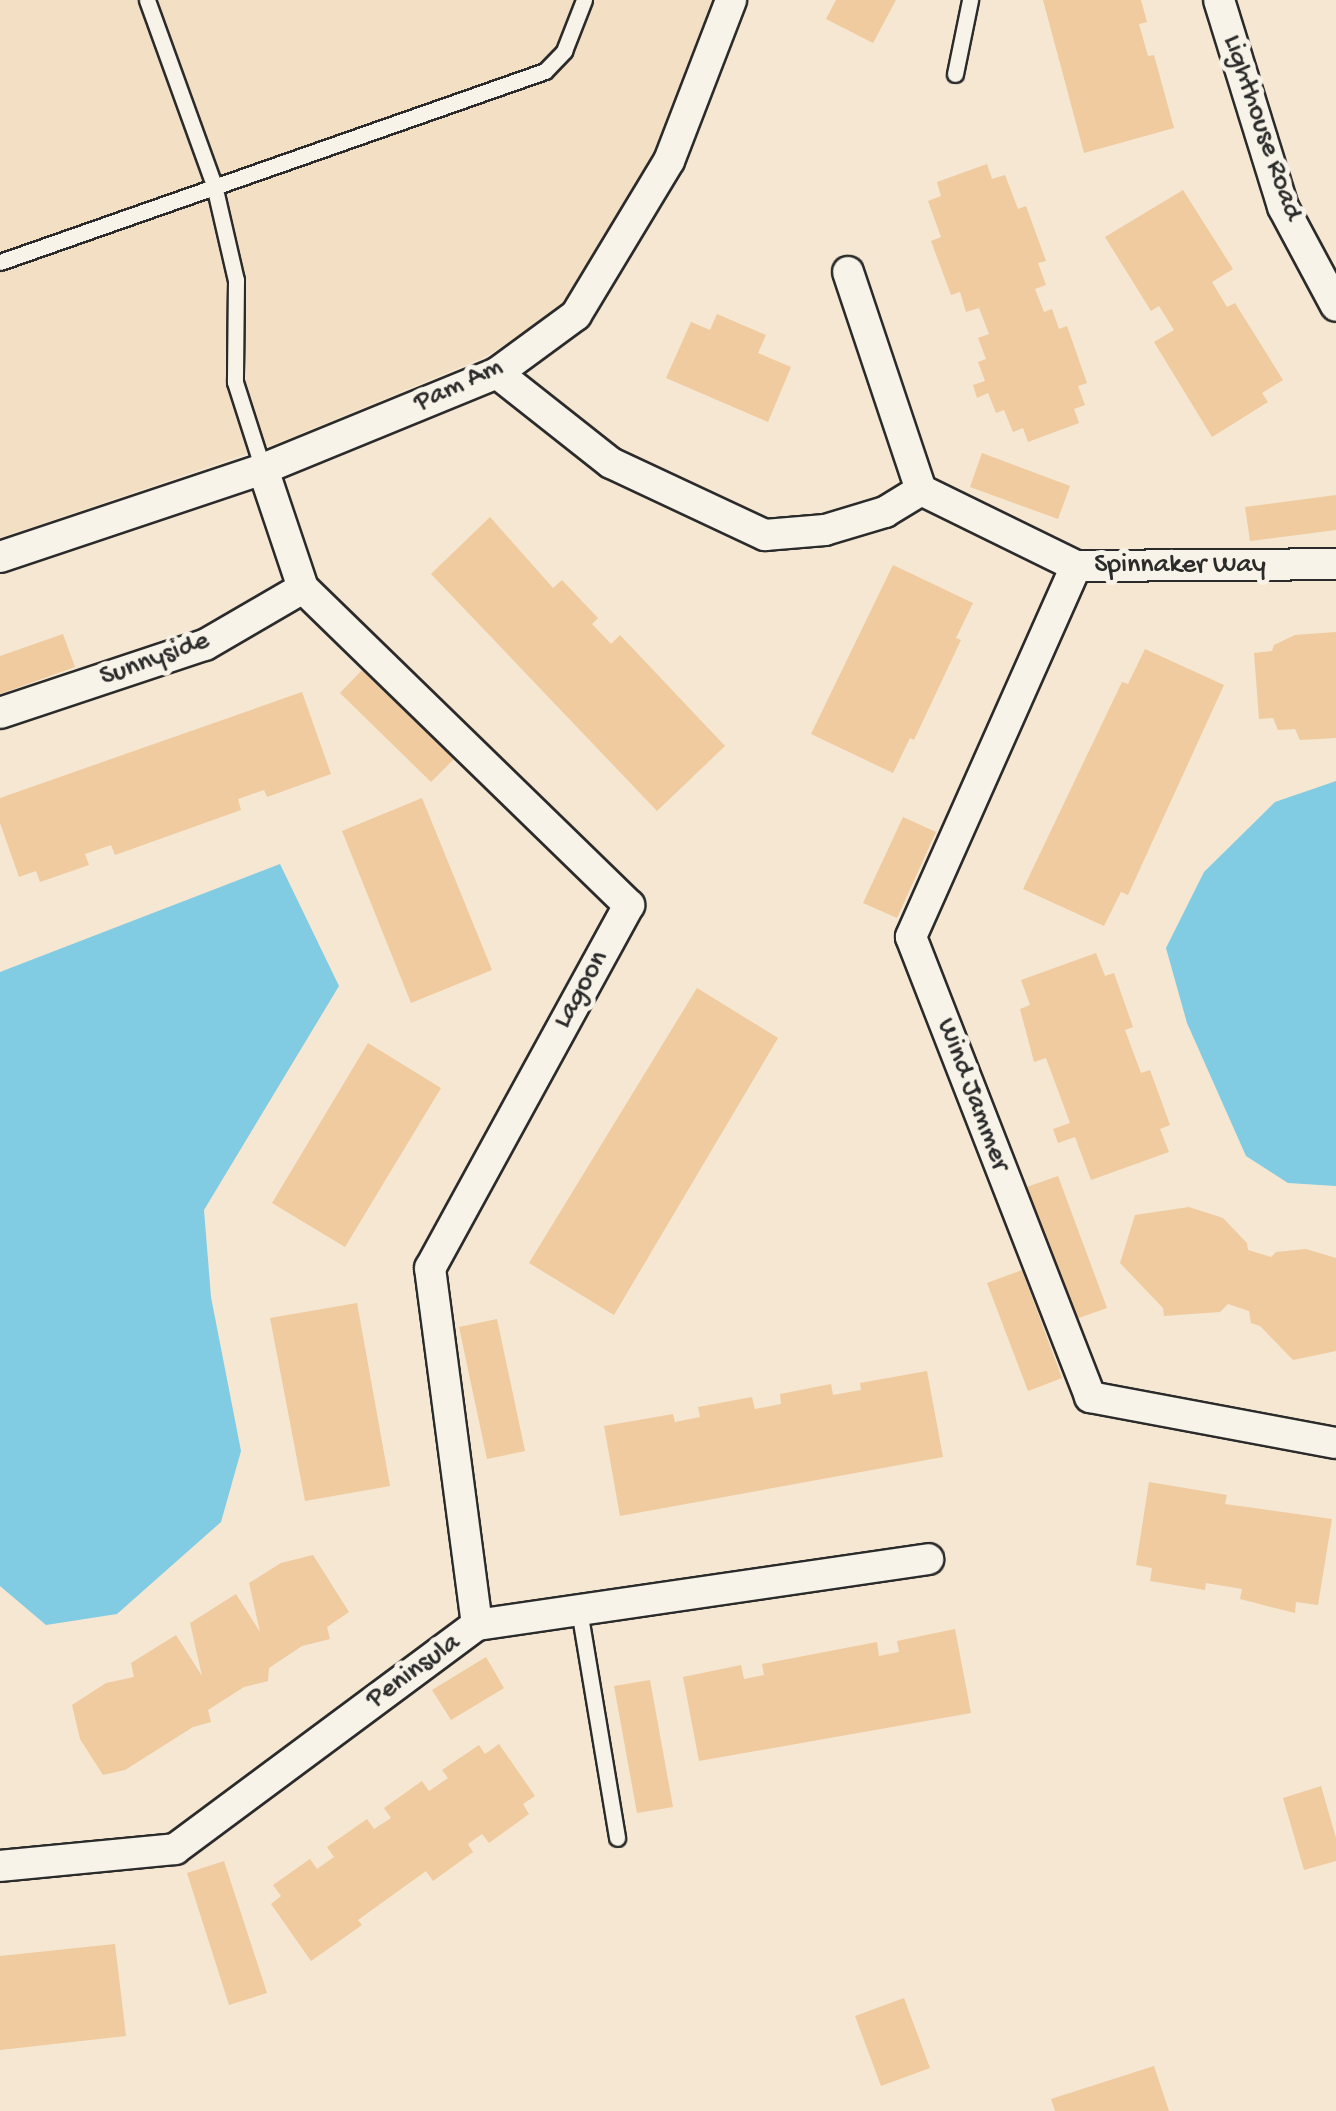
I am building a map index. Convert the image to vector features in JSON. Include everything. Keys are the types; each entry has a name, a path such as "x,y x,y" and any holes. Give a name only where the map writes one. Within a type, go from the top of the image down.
{"street":[{"name":"Pam Am","path":"0,557 264,469 497,373 576,315 669,161 731,0"},
{"name":"Lighthouse Road","path":"1219,0 1283,207 1336,306"},
{"path":"497,373 610,463 765,535 825,530 886,512 921,490 848,272"},
{"name":"Lagoon","path":"264,469 303,588 629,905 430,1268 477,1625"},
{"name":"Spinnaker Way","path":"921,490 1076,566 1336,564"},
{"name":"Wind Jammer","path":"1076,566 910,938 1090,1397 1336,1443"},
{"name":"Sunnyside","path":"0,714 205,646 303,588"},
{"name":"Peninsula","path":"0,1866 174,1849 477,1625 928,1559"}],"lane":[{"path":"146,0 214,185 236,280 235,382 264,469"},
{"path":"0,262 544,71 564,50 584,0"},
{"path":"955,74 970,0"},
{"path":"579,1610 617,1838"}],"shaded area":[{"path":"0,0 716,0 656,148 565,304 487,356 275,444 0,538"}],"water":[{"path":"1336,781 1336,1186 1288,1183 1246,1156 1187,1023 1166,948 1204,872 1275,802"},
{"path":"280,864 339,986 204,1210 211,1297 241,1451 221,1522 117,1614 46,1625 0,1586 0,972"}],"building":[{"path":"836,0 896,0 873,43 826,19"},
{"path":"1043,0 1141,0 1147,22 1139,24 1148,56 1154,55 1174,128 1084,153"},
{"path":"987,164 992,179 1005,175 1018,209 1026,206 1046,261 1038,263 1046,285 1035,289 1044,312 1052,309 1059,329 1067,326 1087,383 1078,386 1085,405 1074,409 1079,423 1028,442 1023,428 1013,432 1004,410 996,413 988,393 977,398 973,385 985,381 978,362 986,359 978,338 989,334 979,308 966,312 960,292 951,295 931,241 941,237 928,201 941,196 937,182"},
{"path":"1183,190 1233,269 1212,282 1227,307 1235,303 1283,380 1262,393 1268,402 1212,437 1154,342 1174,330 1159,306 1151,311 1105,237"},
{"path":"717,314 766,335 758,353 791,367 768,422 666,378 691,322 710,330"},
{"path":"982,453 1070,486 1058,519 970,487"},
{"path":"1336,495 1336,530 1250,541 1245,507"},
{"path":"490,517 553,588 562,580 598,618 592,624 611,644 620,635 725,746 657,811 431,574"},
{"path":"893,565 973,603 956,638 961,640 914,740 910,738 893,773 811,734"},
{"path":"1336,632 1336,738 1300,740 1295,729 1278,730 1273,718 1259,719 1254,653 1272,651 1274,645 1295,635"},
{"path":"63,634 75,667 0,694 0,656"},
{"path":"1145,649 1224,685 1128,895 1121,892 1104,926 1023,889 1122,682 1128,684"},
{"path":"364,668 456,757 431,782 340,693"},
{"path":"302,692 331,774 267,797 264,790 238,799 241,810 115,855 111,845 85,854 89,865 40,882 36,871 19,877 0,823 0,798"},
{"path":"422,798 492,970 411,1003 342,831"},
{"path":"903,817 936,832 897,918 863,903"},
{"path":"1096,953 1105,976 1114,973 1133,1027 1125,1030 1141,1073 1150,1070 1170,1125 1160,1129 1169,1152 1091,1180 1075,1137 1058,1143 1053,1129 1070,1123 1046,1058 1034,1062 1020,1009 1030,1005 1021,980"},
{"path":"697,988 778,1038 614,1315 529,1263"},
{"path":"368,1043 441,1088 345,1247 272,1203"},
{"path":"1058,1176 1107,1308 1073,1320 1024,1188"},
{"path":"1189,1207 1223,1218 1247,1243 1248,1250 1271,1257 1276,1252 1306,1249 1336,1258 1336,1351 1293,1360 1260,1326 1251,1323 1249,1311 1228,1304 1220,1312 1164,1316 1163,1308 1120,1263 1135,1215"},
{"path":"1022,1270 1062,1378 1028,1391 987,1283"},
{"path":"357,1303 390,1486 305,1501 270,1318"},
{"path":"497,1319 525,1451 487,1459 459,1327"},
{"path":"927,1371 943,1457 620,1516 604,1426 673,1414 675,1422 700,1417 698,1407 752,1397 755,1409 781,1404 780,1394 831,1384 833,1395 861,1390 860,1383"},
{"path":"1149,1482 1227,1495 1225,1504 1332,1519 1318,1605 1296,1602 1295,1613 1240,1599 1242,1589 1206,1583 1205,1590 1150,1581 1152,1568 1136,1565"},
{"path":"313,1555 349,1612 327,1627 330,1639 302,1646 269,1668 268,1681 244,1687 208,1710 211,1722 193,1727 125,1770 103,1775 80,1739 72,1705 106,1683 134,1677 131,1663 176,1635 202,1676 190,1623 236,1594 260,1632 249,1583 281,1563"},
{"path":"955,1629 971,1713 699,1761 683,1677 741,1665 744,1679 764,1675 762,1664 877,1642 879,1656 899,1652 897,1641"},
{"path":"486,1657 504,1688 451,1720 432,1690"},
{"path":"650,1680 673,1807 637,1813 614,1686"},
{"path":"499,1744 535,1796 523,1804 529,1814 489,1843 482,1834 468,1844 473,1852 433,1881 426,1871 358,1920 362,1925 311,1961 271,1904 281,1896 273,1885 310,1859 317,1869 334,1857 327,1847 367,1819 374,1829 391,1818 384,1808 422,1781 429,1791 448,1778 442,1770 479,1745 485,1754"},
{"path":"1321,1786 1336,1838 1336,1861 1304,1870 1283,1798"},
{"path":"224,1861 267,1993 229,2005 187,1873"},
{"path":"115,1944 126,2036 0,2050 0,1956"},
{"path":"904,1998 930,2068 881,2086 855,2016"},
{"path":"1154,2066 1169,2111 1055,2111 1051,2099"}]}
